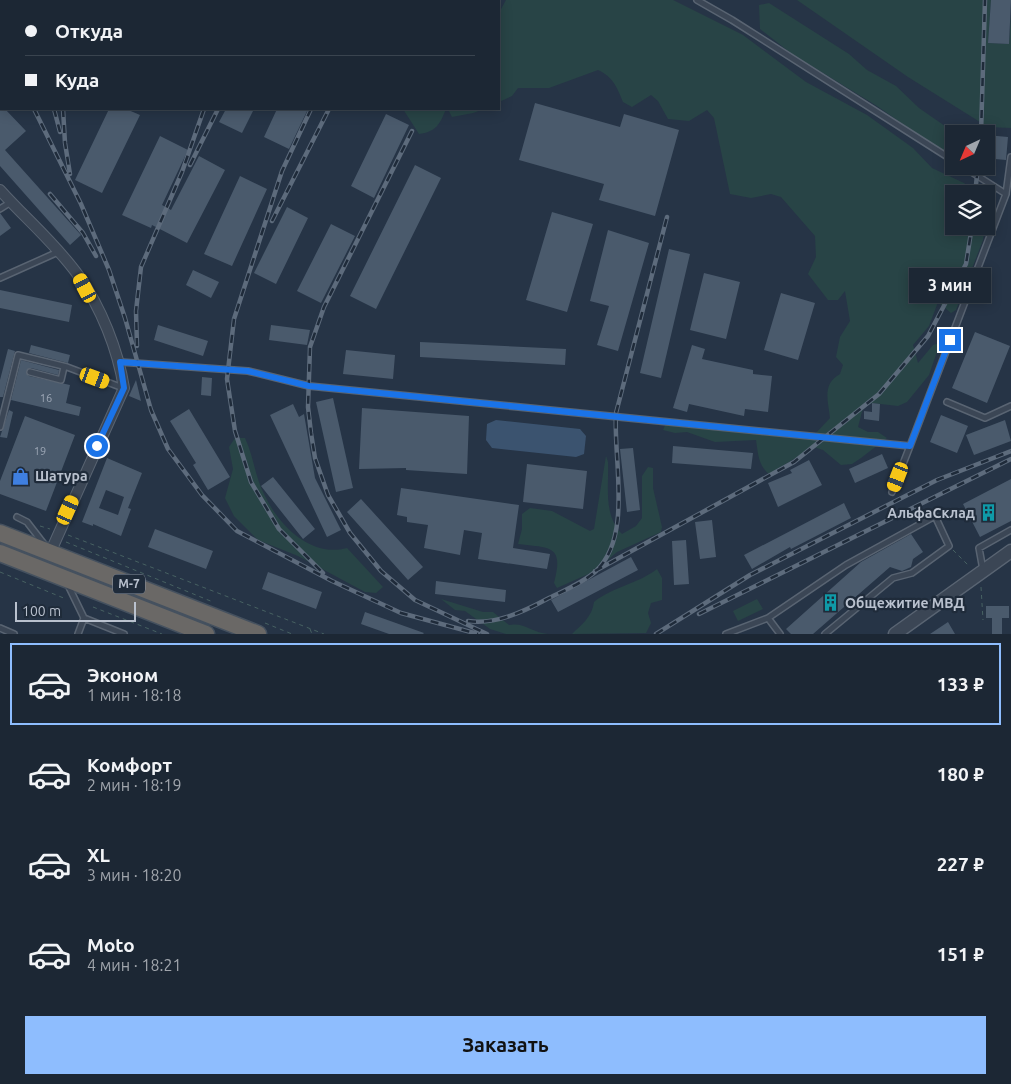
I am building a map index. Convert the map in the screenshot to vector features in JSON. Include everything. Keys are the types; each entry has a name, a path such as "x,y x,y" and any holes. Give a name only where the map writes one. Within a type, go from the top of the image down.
{"highway":[{"name":"М-7","path":"0,533 50,553 262,629"},
{"name":"М-7","path":"0,553 206,634"}],"street":[{"path":"0,190 78,275 120,362 124,388 50,553"},
{"path":"895,634 983,568 1011,551"}],"lane":[{"path":"697,0 732,20 945,155"},
{"path":"892,492 1006,194 1011,157"},
{"path":"976,175 1006,194"},
{"path":"0,209 11,202"},
{"path":"0,278 58,252"},
{"path":"0,427 18,355 64,366 124,388"},
{"path":"120,362 248,371 309,386 910,446"},
{"path":"30,372 61,380 64,366"},
{"path":"946,402 985,418 1011,406"},
{"path":"726,634 768,618 846,566 935,516 949,546 912,574 893,578 825,634"},
{"path":"16,517 27,522 50,553"},
{"path":"983,568 979,548 1011,530"},
{"path":"64,578 84,618 124,634"},
{"path":"78,634 84,618"},
{"path":"768,618 780,634"},
{"path":"0,628 14,634"}],"path":[{"path":"27,522 59,532 324,634"},
{"path":"59,532 68,544 220,605"},
{"path":"949,546 975,572 983,568"},
{"path":"0,572 68,600"},
{"path":"981,587 983,620"},
{"path":"93,607 162,634"},
{"path":"310,628 312,634"},
{"path":"262,629 292,634"}],"green space":[{"path":"506,0 673,0 743,35 806,82 867,115 913,148 932,168 966,185 945,185 945,235 984,235 983,240 956,310 951,313 938,302 929,326 913,345 918,363 933,345 940,343 929,375 907,402 898,406 872,403 863,408 858,427 868,432 878,432 887,438 852,464 841,465 823,450 814,447 769,474 761,463 756,440 715,442 687,432 675,433 663,430 667,421 685,421 806,436 816,433 830,418 828,388 834,378 840,374 843,365 836,357 840,337 850,321 845,291 838,300 828,300 808,274 816,257 815,236 781,197 771,194 751,198 730,194 714,118 707,110 689,121 668,119 658,101 651,95 632,107 623,102 611,79 598,70 549,88 518,88 512,96 500,102 500,11"},
{"path":"797,0 991,0 988,43 1009,44 1011,15 1011,128 985,125 908,77"},
{"path":"769,3 849,54 867,70 896,86 919,108 945,126 945,154 877,106 792,54 760,29 759,5"},
{"path":"404,110 446,110 437,126 430,131 419,134"},
{"path":"448,110 481,110 473,113 452,117"},
{"path":"235,438 245,438 262,489 271,507 288,528 309,544 334,550 347,548 383,587 376,593 365,592 298,556 258,540 234,516 225,498 233,469 229,447"},
{"path":"606,456 608,462 609,509 616,526 622,534 636,526 642,518 642,476 648,467 653,468 653,488 662,527 661,532 617,552 595,571 557,588 554,583 557,571 556,555 547,548 518,544 522,529 522,514 530,508 552,511 590,531 594,529"},
{"path":"657,569 662,578 662,600 651,603 648,613 651,623 646,633 572,634 589,616 594,602"},
{"path":"441,599 483,612 493,612 509,625 524,626 548,634 506,634 490,629 465,611 455,610"},
{"path":"757,599 763,609 738,621 733,611"}],"water":[{"path":"496,420 580,429 586,436 584,454 576,457 492,448 486,440 487,424"}],"building":[{"path":"991,0 1011,0 1009,44 988,43"},
{"path":"535,103 620,127 624,114 679,130 655,216 599,200 604,184 519,160"},
{"path":"0,110 6,110 26,131 5,150 81,235 70,245 0,166"},
{"path":"109,110 128,110 140,115 102,193 75,180"},
{"path":"225,110 254,110 242,133 219,122"},
{"path":"277,110 308,110 289,149 264,137"},
{"path":"386,114 409,125 374,198 351,186"},
{"path":"160,136 188,150 162,205 171,210 199,156 225,170 187,243 152,225 151,228 122,215"},
{"path":"995,136 1008,137 1006,160 995,159"},
{"path":"415,165 441,178 376,309 350,296"},
{"path":"240,176 267,189 232,266 204,254"},
{"path":"287,207 308,218 276,284 254,273"},
{"path":"552,212 593,224 567,312 526,300"},
{"path":"0,213 11,228 0,236"},
{"path":"331,224 355,236 321,303 297,291"},
{"path":"608,230 649,243 618,351 597,345 609,306 590,301"},
{"path":"669,249 690,254 661,378 640,373"},
{"path":"193,270 219,282 211,298 186,285"},
{"path":"704,273 740,282 726,339 690,330"},
{"path":"0,290 72,305 69,322 0,308"},
{"path":"781,293 815,303 798,360 764,350"},
{"path":"158,325 208,341 203,356 154,340"},
{"path":"271,325 310,330 307,345 269,340"},
{"path":"975,332 1010,346 987,403 952,388"},
{"path":"420,342 566,349 565,365 420,357"},
{"path":"31,345 70,355 68,363 29,353"},
{"path":"692,345 705,349 702,359 753,370 753,374 772,376 768,412 745,409 744,416 689,404 687,412 673,408"},
{"path":"8,349 15,351 3,397 0,397 0,380"},
{"path":"346,350 395,355 393,379 343,374"},
{"path":"21,360 59,370 58,375 31,368 26,373 29,376 70,385 66,403 81,407 79,416 11,400"},
{"path":"202,377 212,378 211,396 201,395"},
{"path":"136,380 141,401 129,396"},
{"path":"333,398 353,488 336,492 316,402"},
{"path":"872,403 880,404 879,421 864,419 864,411 872,412"},
{"path":"293,404 299,417 304,414 315,478 341,530 327,537 270,415"},
{"path":"362,408 469,416 467,474 406,470 406,468 359,469"},
{"path":"189,409 230,477 208,490 193,465 196,463 170,421"},
{"path":"9,410 13,412 7,438 0,437"},
{"path":"941,415 968,426 957,453 930,442"},
{"path":"25,416 75,435 46,511 0,494 0,481"},
{"path":"1005,420 1011,441 974,455 966,435"},
{"path":"673,446 753,453 751,469 672,463"},
{"path":"633,448 640,510 627,512 620,449"},
{"path":"882,454 888,468 855,483 849,469"},
{"path":"107,458 142,473 128,508 131,509 121,536 93,524 93,526 82,522","holes":["106,490 124,497 118,515 99,508"]},
{"path":"809,460 822,485 778,507 768,483 792,473 790,470"},
{"path":"527,464 587,471 583,509 523,502"},
{"path":"273,477 315,529 303,539 261,486"},
{"name":"АльфаСклад","path":"1011,479 1011,521 980,537 963,504"},
{"path":"401,488 519,505 513,548 550,554 547,569 478,559 482,533 464,530 460,555 424,548 428,525 407,522 407,517 397,515"},
{"path":"361,499 423,567 408,580 347,512"},
{"path":"844,503 851,518 791,549 790,547 752,569 744,555"},
{"path":"712,520 716,557 700,559 695,522"},
{"path":"155,529 213,551 206,569 148,547"},
{"path":"911,534 923,552 913,559 911,567 902,571 890,567 813,634 791,634 786,629 861,562"},
{"path":"686,540 689,584 674,585 672,541"},
{"path":"631,557 638,570 558,612 551,600"},
{"path":"268,572 322,592 316,609 262,589"},
{"path":"436,581 506,590 505,602 435,594"},
{"path":"986,606 1009,606 1009,618 1002,618 1002,634 992,634 992,618 986,618"},
{"path":"365,612 424,633 389,634 361,624"},
{"path":"948,622 955,634 930,634"}],"railway":[{"path":"981,125 985,0"},
{"path":"34,110 81,204 109,270 125,318 151,410 168,449 202,495 237,531 332,581 401,613 478,634"},
{"path":"54,110 60,132"},
{"path":"63,110 65,143 70,174"},
{"path":"137,346 136,311 141,267 182,172 204,110"},
{"path":"190,165 218,110"},
{"path":"311,110 282,171 234,319 227,379 235,431 251,482 279,529 323,573"},
{"path":"272,221 328,110"},
{"path":"412,131 324,307 310,347 308,407 311,433 315,458 328,495 350,533 381,571 415,600 487,634"},
{"path":"976,185 977,175"},
{"path":"50,194 83,233 96,256"},
{"path":"468,621 478,622 499,619 528,608 585,579 596,571 607,556 614,538 618,518 616,413 667,217"},
{"path":"595,571 794,462 879,394 928,336 966,264 971,235"},
{"path":"656,634 750,575 937,480 1011,451"},
{"path":"699,614 1011,459"}],"place":[{"name":"Шатура","path":"21,476"},
{"name":"АльфаСклад","path":"989,513"},
{"name":"Общежитие МВД","path":"831,603"}],"route":[{"path":"97,446 124,388 120,362 248,371 309,386 910,446 950,340"}]}
